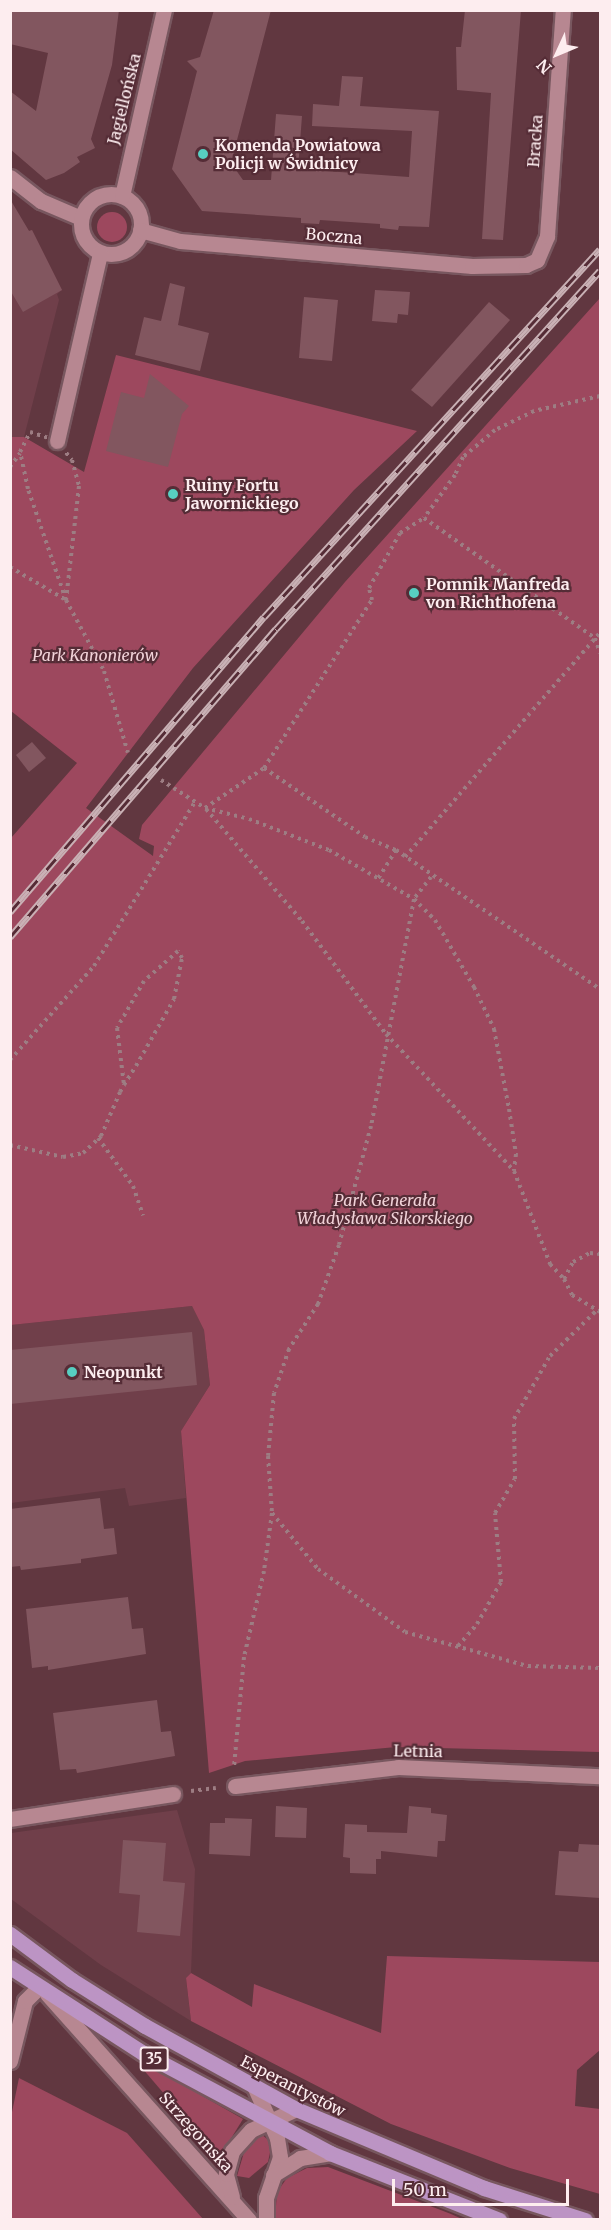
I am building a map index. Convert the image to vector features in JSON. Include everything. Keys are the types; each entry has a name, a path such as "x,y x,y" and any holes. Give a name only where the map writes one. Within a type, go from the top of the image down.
{"main road":[{"name":"Esperantystów","path":"10,1934 72,1980 201,2059 296,2109 484,2188 585,2220"},
{"name":"35","path":"10,1967 143,2053 330,2153 499,2220"}],"street":[{"name":"Jagiellońska","path":"122,196 164,10"},
{"name":"Bracka","path":"526,265 537,260 547,236 563,10"},
{"path":"10,177 41,201 81,218"},
{"path":"111,194 122,196 137,210 140,230 130,248 110,255 100,253 84,239 81,218 92,200 111,194"},
{"name":"Boczna","path":"140,230 180,241 472,266 526,265"},
{"path":"57,441 100,253"},
{"name":"Letnia","path":"235,1786 398,1767 600,1776"},
{"path":"10,1819 173,1794"},
{"path":"10,2061 24,2001 41,1988"},
{"name":"Strzegomska","path":"41,1988 249,2220"},
{"path":"254,2086 270,2121 280,2157 266,2198 266,2220"},
{"path":"232,2200 226,2174 232,2151 251,2130 296,2109"},
{"path":"273,2175 300,2158 330,2153"}],"path":[{"path":"205,808 264,768 372,600 369,588 400,533 424,518 455,475 463,457 495,430 534,411 600,394"},
{"path":"10,467 30,432 57,441"},
{"path":"20,452 36,519 66,600 104,671 128,753"},
{"path":"66,600 79,486 72,460"},
{"path":"424,518 595,638 600,653"},
{"path":"10,567 66,600"},
{"path":"405,856 600,633"},
{"path":"264,768 365,837 396,850 431,877 600,989"},
{"path":"161,780 205,808 249,819 329,850 377,881 414,899 435,920 474,987 494,1029 513,1132 514,1171 550,1264 564,1279 572,1295 598,1312 550,1356 514,1419 515,1479 495,1513 501,1582 477,1624 458,1646"},
{"path":"10,1060 94,966 195,802"},
{"path":"205,808 302,921 386,1034 514,1171"},
{"path":"377,881 396,850"},
{"path":"235,1786 234,1750 244,1657 264,1571 272,1513 268,1456 274,1394 289,1349 318,1304 339,1245 371,1126 386,1034 414,899 431,877"},
{"path":"10,1145 63,1157 83,1153 98,1138 124,1085 174,999 182,958 177,951 144,981 117,1028 124,1085"},
{"path":"98,1138 128,1178 143,1215"},
{"path":"564,1279 573,1262 590,1253 600,1254"},
{"path":"272,1513 318,1569 368,1608 405,1632 528,1666 600,1668"},
{"path":"330,2220 365,2220"}],"shaded area":[{"path":"10,202 29,231 32,230 62,290 57,294 59,300 24,437 11,437"},
{"path":"192,1306 204,1330 210,1385 181,1431 186,1498 129,1506 125,1488 11,1503 11,1325"},
{"path":"177,1810 195,1869 191,1973 186,1979 191,2021 101,1965 11,1899 11,1833"}],"green space":[{"path":"112,212 122,217 127,227 122,237 112,242 102,237 97,227 102,217"},
{"name":"Park Generała Władysława Sikorskiego","path":"600,298 600,1752 396,1747 245,1761 209,1773 181,1431 210,1385 204,1330 192,1306 11,1325 11,838 77,763 11,711 10,437 24,437 84,472 116,355 417,431 354,490 193,668 86,808 153,856 154,846 139,839 142,825 345,582"},
{"path":"387,1956 600,1962 600,2050 577,2070 575,2106 600,2109 600,2194 510,2168 391,2124 191,2021 186,1978 191,1973 252,2007 254,1984 381,2033"},
{"path":"141,2061 243,2119 219,2158 142,2068"},
{"path":"19,2078 127,2133 203,2219 11,2219 11,2117"},
{"path":"261,2134 272,2143 268,2162 249,2178 237,2176 245,2149"},
{"path":"328,2167 462,2219 275,2219 277,2192 287,2178 307,2168"}],"building":[{"path":"10,10 119,10 112,65 91,139 95,148 77,157 80,162 64,173 46,180 10,149 10,91 36,111 48,53 10,44"},
{"path":"214,10 271,10 231,163 243,180 271,180 276,114 302,116 298,169 409,177 412,131 312,126 313,104 339,106 342,76 363,77 360,106 439,111 429,227 399,226 398,230 380,228 380,224 320,220 319,224 301,223 301,218 202,211 172,169 197,71 187,61 200,57"},
{"path":"465,10 521,10 503,240 482,239 491,93 457,90 456,47 461,47"},
{"path":"10,199 29,231 32,230 62,290 23,312 10,290"},
{"path":"170,283 185,287 178,325 209,333 200,371 135,355 144,317 161,321"},
{"path":"375,290 410,292 408,315 398,314 397,323 372,321"},
{"path":"304,297 338,300 332,361 299,358"},
{"path":"489,302 510,320 432,407 411,390"},
{"path":"150,374 189,406 182,414 168,467 106,451 121,392 144,398"},
{"path":"32,742 46,758 29,772 16,755"},
{"path":"192,1332 197,1385 10,1404 10,1350"},
{"path":"100,1498 104,1529 114,1528 117,1554 81,1559 81,1563 21,1570 20,1566 10,1567 10,1509"},
{"path":"128,1597 132,1629 143,1628 146,1654 48,1670 48,1666 32,1668 26,1609"},
{"path":"157,1700 161,1732 171,1731 175,1756 77,1773 76,1769 60,1770 53,1713"},
{"path":"276,1806 307,1808 306,1838 275,1837"},
{"path":"409,1806 431,1808 431,1813 447,1815 445,1841 438,1841 437,1857 381,1851 381,1859 376,1859 376,1874 350,1873 350,1858 343,1857 345,1824 367,1825 367,1832 407,1833"},
{"path":"225,1818 252,1819 250,1856 209,1854 210,1823 225,1823"},
{"path":"123,1840 166,1843 163,1881 185,1883 180,1936 137,1932 140,1895 119,1893"},
{"path":"579,1844 600,1845 600,1898 555,1895 559,1851 578,1852"}],"railway":[{"path":"10,912 264,617 600,249"},
{"path":"10,937 276,629 600,271"}],"place":[{"name":"Komenda Powiatowa Policji w Świdnicy","path":"203,154"},
{"name":"Ruiny Fortu Jawornickiego","path":"173,494"},
{"name":"Pomnik Manfreda von Richthofena","path":"414,593"},
{"name":"Neopunkt","path":"72,1372"}],"park label":[{"name":"Park Kanonierów","path":"95,655"}]}
